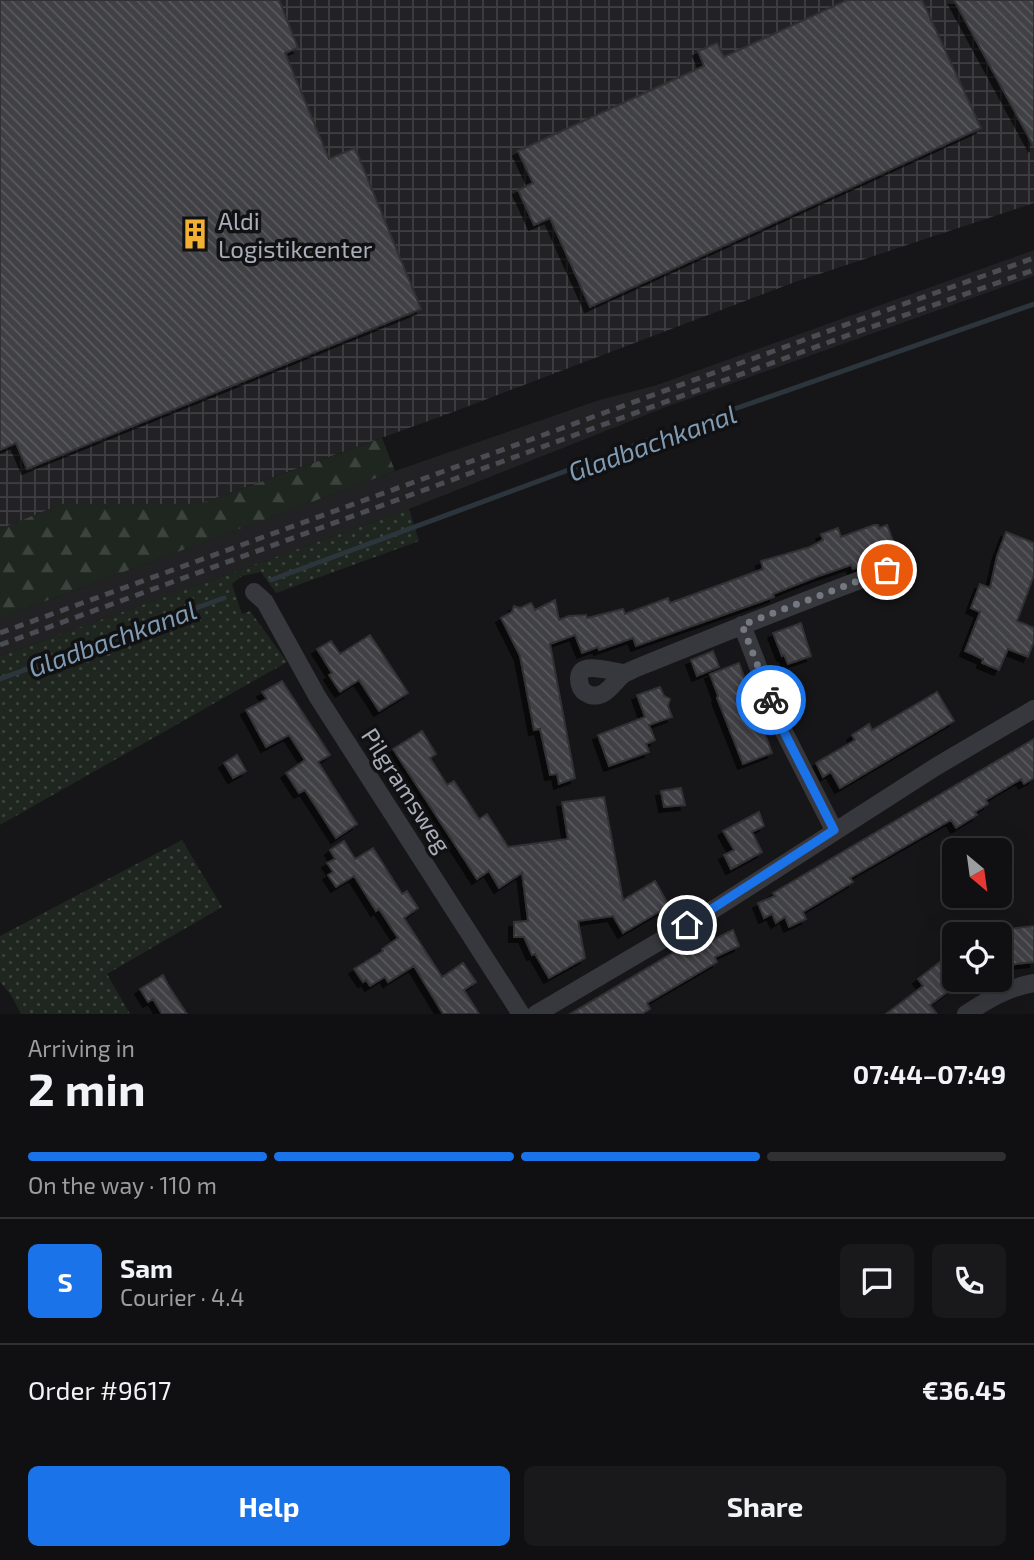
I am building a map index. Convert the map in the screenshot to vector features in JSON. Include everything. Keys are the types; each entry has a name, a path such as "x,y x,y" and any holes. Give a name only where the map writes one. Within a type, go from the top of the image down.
{"street":[{"path":"625,673 887,570"},
{"name":"Pilgramsweg","path":"254,592 265,602 317,696 521,1014"},
{"path":"742,625 781,726 834,830"},
{"path":"536,1014 711,911 936,766 1034,709"},
{"path":"966,1014 986,1001 1019,986 1034,983"}],"shaded area":[{"path":"0,0 1034,0 1034,203 795,282 453,412 199,504 62,504 0,529"},
{"path":"1034,250 1034,276 666,407 409,509 0,656 0,618 395,471 596,401 657,385"}],"green space":[{"path":"382,438 395,471 0,618 0,529 62,504 199,504"},
{"path":"409,509 419,541 276,593 261,572 242,576 232,584 242,614 250,611 287,662 0,825 0,656"},
{"path":"182,840 222,907 107,974 130,1014 21,1014 0,982 0,936"}],"building":[{"name":"Aldi Logistikcenter","path":"0,0 279,0 298,48 285,53 329,159 355,148 421,309 27,469 16,443 0,450"},
{"path":"847,0 922,0 981,128 590,307 550,218 534,225 518,190 533,183 518,151 704,66 698,51 717,43 724,57"},
{"path":"954,0 1034,0 1034,147"},
{"path":"874,525 879,528 887,525 896,549 888,552 889,555 853,569 851,565 816,577 773,594 774,597 636,646 633,638 582,653 575,635 550,644 575,778 559,784 557,774 550,775 540,729 534,730 520,656 501,618 512,612 514,606 520,608 531,603 535,610 555,600 559,620 569,616 586,615 587,618 623,609 625,614 668,598 670,603 763,569 761,561 810,547 823,540 821,534 838,528 841,537"},
{"path":"1006,532 1034,543 1034,575 1017,621 1034,628 1034,641 1028,657 1008,649 999,670 982,663 983,659 965,651 980,612 971,608 980,584 990,588"},
{"path":"801,623 811,656 788,664 773,633"},
{"path":"370,635 408,693 379,711 359,680 340,692 317,649 331,641 340,654"},
{"path":"713,651 719,667 697,676 691,660"},
{"path":"739,663 772,753 743,764 710,674"},
{"path":"282,681 330,755 318,762 357,824 336,838 305,790 299,793 286,773 305,760 289,735 266,747 246,710 267,699 262,692"},
{"path":"660,687 664,696 670,699 668,706 672,717 649,725 655,740 646,744 649,752 609,766 598,735 645,717 637,695"},
{"path":"937,692 954,721 840,788 831,772 823,777 816,763 855,740 852,735 869,724 872,730"},
{"path":"422,731 436,754 430,758 447,785 454,781 479,819 487,814 508,847 568,839 562,802 604,797 623,900 655,881 669,906 623,933 613,916 578,921 585,958 549,978 535,954 532,955 524,937 514,937 514,922 528,921 522,873 499,888 489,871 477,879 393,749"},
{"path":"1034,739 1034,778 1024,784 1021,779 986,800 988,804 975,812 977,815 956,828 951,820 850,878 853,882 803,912 806,919 789,927 785,917 776,923 772,914 764,918 758,903 775,896 773,893"},
{"path":"237,755 246,771 233,778 224,763"},
{"path":"681,788 685,805 664,807 661,791"},
{"path":"759,812 764,826 752,832 762,852 731,869 724,855 734,850 723,831"},
{"path":"344,841 355,859 373,848 402,894 407,891 418,908 404,918 442,977 463,963 476,982 464,990 479,1014 443,1014 414,966 388,982 385,977 370,986 366,980 363,982 354,969 398,938 379,909 376,911 354,876 336,887 328,875 333,872 327,863 335,859 330,850"},
{"path":"1034,926 1034,962 1012,965 1012,929"},
{"path":"733,930 739,946 715,957 717,962 647,1003 650,1009 642,1014 570,1014 693,941 697,948"},
{"path":"942,960 942,992 947,992 930,1005 937,1014 886,1014 923,986 918,979"},
{"path":"163,975 187,1014 162,1014 153,999 148,1002 140,989"}],"waterway":[{"name":"Gladbachkanal","path":"271,580 720,414 1034,304"},
{"name":"Gladbachkanal","path":"0,679 224,598"}],"railway":[{"path":"0,633 1034,258"},
{"path":"0,645 854,333 1034,270"}],"way so far":[{"path":"771,700 742,625 887,570"}],"place":[{"name":"Aldi Logistikcenter","path":"195,234"}],"route":[{"path":"687,925 834,830 781,726 771,700"}]}
